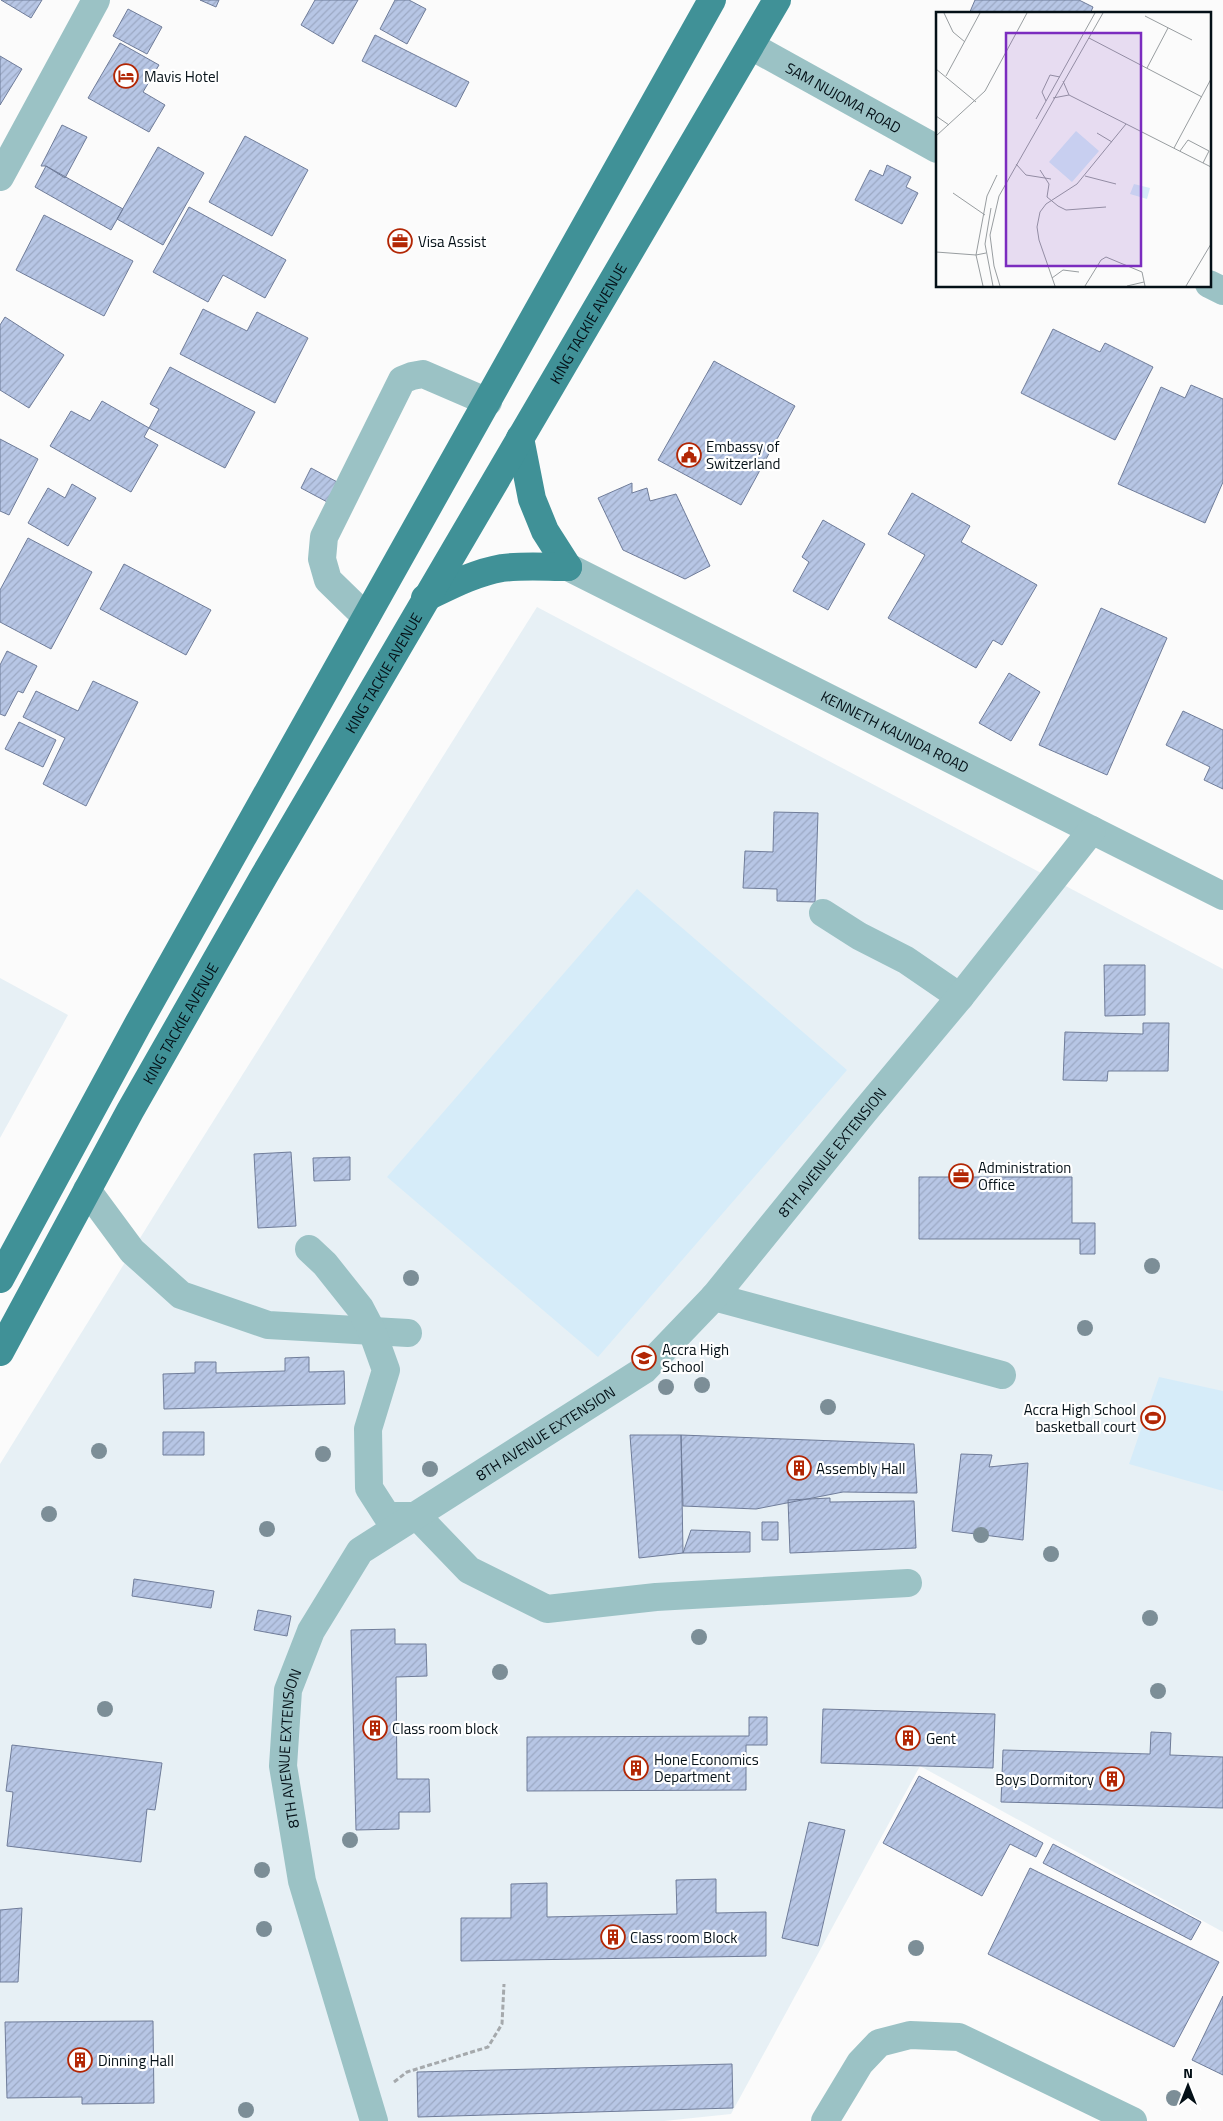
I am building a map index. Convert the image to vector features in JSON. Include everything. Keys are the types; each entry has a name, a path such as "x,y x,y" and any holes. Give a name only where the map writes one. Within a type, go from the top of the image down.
{"main road":[{"path":"0,1279 138,1024 712,0"},
{"name":"KING TACKIE AVENUE","path":"0,1352 130,1110 221,951 425,598 777,0"},
{"path":"520,438 532,499 545,531 568,567"},
{"path":"425,598 462,580 501,568 528,566 568,567"}],"street":[{"path":"0,177 96,0"},
{"name":"SAM NUJOMA ROAD","path":"751,46 936,149"},
{"path":"1210,284 1223,291"},
{"path":"366,616 328,580 322,558 324,537 402,380 423,374 488,402"},
{"name":"KENNETH KAUNDA ROAD","path":"568,567 1223,896"},
{"name":"8TH AVENUE EXTENSION","path":"372,2113 302,1881 283,1766 288,1690 311,1631 360,1552 644,1370 714,1297 960,997 1092,830"},
{"path":"823,913 859,936 906,960 960,997"},
{"path":"87,1190 132,1251 181,1294 268,1326 408,1333"},
{"path":"309,1249 325,1264 360,1308 372,1331 386,1370 368,1429 369,1488 388,1516 417,1516 469,1570 548,1609 656,1597 908,1584"},
{"path":"714,1297 1002,1375"},
{"path":"825,2121 860,2063 878,2043 910,2035 959,2037 1133,2121"}],"path":[{"path":"372,2113 379,2094 407,2072 488,2047 502,2024 504,1984"}],"shaded area":[{"name":"Accra High School","path":"537,607 1223,969 1223,1932 920,1766 731,2114 664,2121 0,2121 0,1464 168,1193"},
{"path":"637,889 847,1070 598,1357 387,1177"},
{"path":"0,978 68,1015 0,1138"},
{"path":"1159,1377 1223,1391 1223,1491 1129,1464"}],"building":[{"path":"1,0 42,0 31,18"},
{"path":"200,0 219,0 216,7"},
{"path":"315,0 358,0 333,44 301,25"},
{"path":"395,0 409,0 426,9 407,44 380,29"},
{"path":"975,0 1079,0 1093,7 1091,12 970,12"},
{"path":"128,9 162,27 147,54 113,36"},
{"path":"375,35 469,82 456,107 362,61"},
{"path":"120,43 159,65 143,92 165,105 149,132 88,98"},
{"path":"0,56 22,69 0,105"},
{"path":"62,125 87,137 65,178 46,166 41,166"},
{"path":"245,136 308,170 272,236 209,202"},
{"path":"158,147 204,173 163,245 117,219"},
{"path":"887,165 911,177 906,187 918,193 902,224 855,200 870,170 883,176"},
{"path":"46,166 123,209 111,230 35,187"},
{"path":"189,207 286,260 265,298 223,275 208,302 153,272"},
{"path":"44,215 133,261 104,316 16,270"},
{"path":"203,309 247,331 257,312 308,338 275,403 180,354"},
{"path":"5,317 64,355 29,408 0,390 0,325"},
{"path":"1053,329 1100,352 1105,343 1153,367 1115,440 1021,393"},
{"path":"714,361 795,406 741,505 658,460"},
{"path":"170,367 255,412 225,468 149,428 159,409 150,404"},
{"path":"1191,385 1223,399 1223,482 1205,523 1118,484 1161,387 1185,398"},
{"path":"102,401 149,428 144,437 158,445 131,492 50,446 71,411 90,421"},
{"path":"0,439 38,459 9,515 0,511"},
{"path":"311,468 341,484 331,504 301,488"},
{"path":"632,483 632,493 647,488 650,501 676,494 710,566 685,579 623,550 598,498"},
{"path":"72,484 96,498 68,546 28,523 48,488 65,498"},
{"path":"912,493 970,526 961,542 1037,585 1002,645 993,640 976,668 888,618 925,555 888,534"},
{"path":"823,520 865,544 828,610 793,591 809,562 802,557"},
{"path":"28,538 92,572 51,649 0,622 0,590"},
{"path":"124,564 211,610 186,655 100,609"},
{"path":"1101,608 1167,638 1107,775 1039,745"},
{"path":"7,651 37,666 23,693 18,691 5,716 0,714 0,665"},
{"path":"1009,673 1040,692 1011,741 979,723"},
{"path":"93,681 138,702 86,806 43,784 65,738 23,717 36,691 78,711"},
{"path":"1183,711 1223,730 1223,789 1204,780 1210,767 1166,745"},
{"path":"19,722 56,740 43,767 5,749"},
{"path":"774,812 818,813 815,902 777,901 777,889 743,888 745,851 773,852"},
{"path":"1104,965 1145,965 1145,1015 1105,1016"},
{"path":"1143,1023 1169,1023 1168,1071 1108,1071 1107,1081 1063,1080 1065,1032 1143,1034"},
{"path":"291,1152 296,1226 258,1228 254,1154"},
{"path":"350,1157 350,1180 314,1181 313,1158"},
{"path":"919,1177 1072,1177 1072,1223 1095,1223 1095,1254 1080,1254 1080,1239 919,1239"},
{"path":"309,1357 309,1372 344,1371 345,1404 164,1409 163,1374 195,1373 195,1362 216,1362 216,1373 285,1371 285,1358"},
{"path":"163,1432 204,1432 204,1455 163,1455"},
{"path":"630,1435 681,1435 683,1553 639,1558"},
{"name":"Assembly Hall","path":"681,1435 914,1444 917,1493 843,1492 756,1509 683,1506"},
{"path":"961,1454 992,1455 989,1467 1028,1463 1023,1540 952,1531"},
{"path":"830,1498 830,1502 914,1501 916,1548 790,1553 788,1500"},
{"path":"762,1522 778,1522 778,1540 762,1540"},
{"path":"691,1530 750,1532 750,1552 683,1553"},
{"path":"134,1579 214,1591 211,1608 132,1596"},
{"path":"258,1610 291,1616 287,1636 254,1630"},
{"name":"Class room block","path":"395,1629 395,1644 426,1644 427,1676 396,1677 397,1779 429,1779 430,1812 399,1812 399,1829 356,1830 351,1630"},
{"name":"Gent","path":"823,1709 995,1714 993,1768 821,1763"},
{"name":"Hone Economics Department","path":"749,1717 767,1717 767,1745 746,1745 746,1790 527,1791 527,1737 749,1736"},
{"name":"Boys Dormitory","path":"1151,1732 1171,1733 1170,1755 1223,1757 1223,1808 1001,1802 1003,1750 1150,1754"},
{"path":"12,1745 162,1763 155,1810 147,1809 141,1862 7,1846 13,1792 6,1791"},
{"path":"919,1776 1043,1843 1036,1857 1010,1844 982,1896 883,1843"},
{"path":"809,1822 845,1830 818,1946 782,1938"},
{"path":"1053,1844 1201,1922 1191,1940 1043,1863"},
{"path":"1030,1868 1219,1962 1174,2047 988,1954"},
{"name":"Class room Block","path":"716,1879 716,1913 766,1912 766,1956 461,1961 461,1918 511,1918 511,1884 547,1883 547,1917 677,1914 676,1880"},
{"path":"22,1908 18,1982 0,1982 0,1910"},
{"path":"1223,1996 1223,2075 1192,2060"},
{"name":"Dinning Hall","path":"153,2021 154,2103 82,2104 82,2097 7,2098 5,2022"},
{"path":"732,2064 733,2108 418,2117 417,2072"}],"place":[{"name":"Mavis Hotel","path":"126,76"},
{"name":"Visa Assist","path":"400,241"},
{"name":"Embassy of Switzerland","path":"689,455"},
{"name":"Administration Office","path":"961,1176"},
{"name":"Accra High School","path":"644,1358"},
{"name":"Accra High School basketball court","path":"1153,1418"},
{"name":"Assembly Hall","path":"799,1468"},
{"name":"Class room block","path":"375,1728"},
{"name":"Gent","path":"908,1738"},
{"name":"Hone Economics Department","path":"636,1768"},
{"name":"Boys Dormitory","path":"1112,1779"},
{"name":"Class room Block","path":"613,1937"},
{"name":"Dinning Hall","path":"80,2060"}]}
